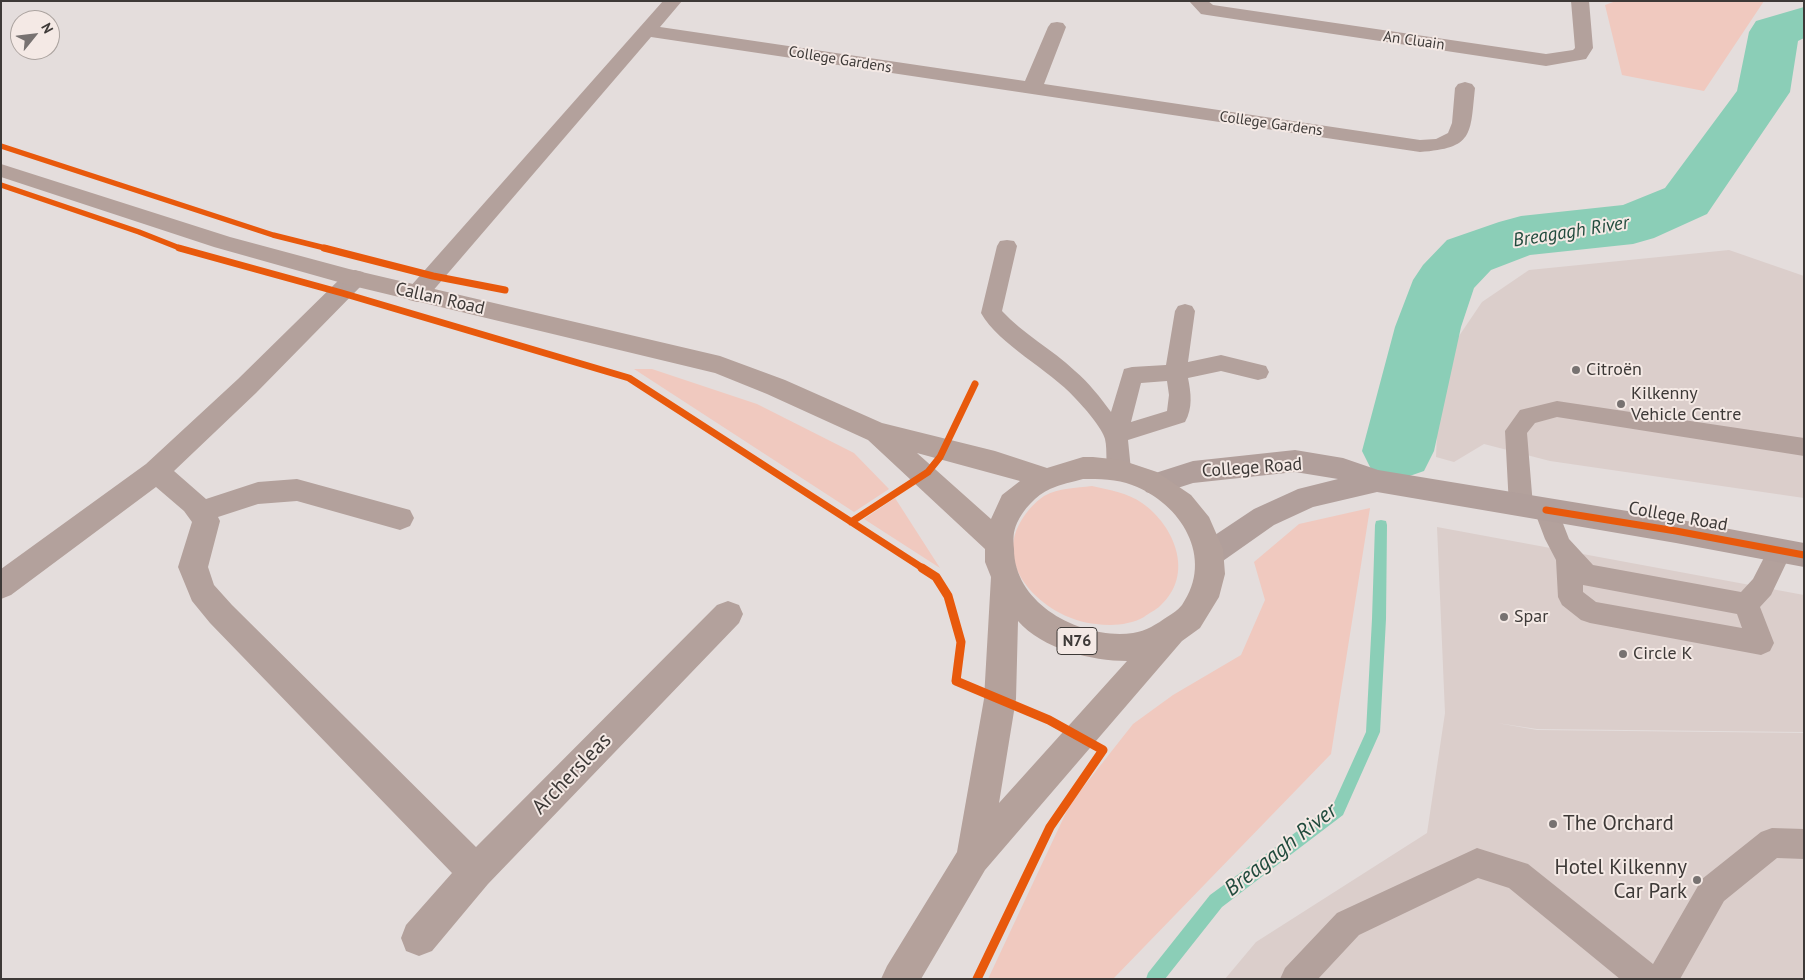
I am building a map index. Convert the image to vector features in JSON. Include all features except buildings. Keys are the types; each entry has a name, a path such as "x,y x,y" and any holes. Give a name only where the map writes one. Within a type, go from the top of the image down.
{"main road":[{"name":"Callan Road","path":"1,170 222,242 417,294 720,365 776,387 876,432 995,462 1043,477"},
{"name":"Callan Road","path":"876,432 997,542"},
{"name":"College Road","path":"1156,484 1193,472 1295,461 1342,469 1376,481 1676,531 1792,553"},
{"name":"N76","path":"900,979 972,858 1171,634 1186,623 1198,609 1204,597 1211,572 1210,554 1204,537 1190,513 1175,498 1156,484 1120,470 1083,468 1062,471 1043,477 1024,490 1009,506 1000,523 997,542 998,561 1004,580 1023,608 1052,630 1070,639 1092,645 1130,647 1151,642 1171,634"},
{"name":"College Road","path":"1210,554 1264,517 1308,497 1376,481"},
{"name":"N76","path":"972,858 1000,699 1004,580"}],"street":[{"path":"417,294 673,1"},
{"name":"An Cluain","path":"1198,1 1207,10 1546,60 1579,54 1584,48 1580,1"},
{"path":"1032,89 1057,26"},
{"name":"College Gardens","path":"647,31 1420,146 1436,146 1448,142 1457,136 1462,129 1466,88"},
{"path":"1,586 156,472 254,379 355,278"},
{"path":"156,472 194,503 206,520 193,567 202,592 476,872"},
{"path":"200,512 258,493 297,490 400,518"},
{"name":"Archersleas","path":"419,938 476,872 728,614"}],"lane":[{"path":"1007,246 991,313 1005,328 1066,375 1084,392 1116,435"},
{"path":"1116,435 1177,416 1180,395 1176,373 1185,311"},
{"path":"1120,470 1116,435 1132,375 1176,373 1205,365 1221,363 1258,372"},
{"path":"1746,604 1586,575 1561,550 1534,508 1516,430 1528,416 1557,409 1804,447"},
{"path":"1746,604 1792,553"},
{"path":"1568,559 1571,597 1590,612 1761,643 1746,604"},
{"path":"1662,979 1713,890 1772,843 1804,844"},
{"path":"1296,979 1348,924 1477,863 1517,875 1646,979"}],"shaded area":[{"path":"1616,1 1764,1 1704,91 1622,75 1605,5"},
{"name":"Kilkenny Vehicle Centre","path":"1729,250 1804,276 1804,498 1550,461 1484,444 1454,462 1436,457 1440,364 1482,302 1529,270"},
{"path":"634,369 652,369 757,404 854,453 889,489 854,512"},
{"path":"1092,486 1125,494 1142,503 1164,524 1176,552 1177,580 1171,594 1157,609 1133,622 1115,625 1096,624 1078,620 1061,613 1044,603 1030,590 1019,575 1014,558 1014,540 1021,521 1029,510 1044,496 1056,491"},
{"path":"895,498 940,568 864,519"},
{"path":"1370,508 1331,754 1113,979 988,979 1070,804 1133,724 1173,695 1241,655 1265,600 1254,562 1299,524"},
{"path":"1437,527 1804,595 1804,732 1537,729 1497,723 1537,730 1804,733 1804,979 1225,979 1256,942 1427,833 1445,713"}],"waterway":[{"name":"Breagagh River","path":"1398,451 1428,327 1445,280 1469,255 1521,236 1633,224 1686,201 1763,92 1774,32 1804,22"},
{"name":"Breagagh River","path":"1154,979 1216,901 1338,810 1373,732 1379,619 1381,525"}],"cycle path":[{"path":"1,146 273,235 433,276 505,290"},
{"path":"1,185 139,232 186,251 342,293 629,378 936,577 948,596 961,642 956,681 1049,720 1103,750 1050,827 977,979"},
{"path":"851,522 928,472 940,457 975,384"},
{"path":"1546,510 1676,531 1804,555"}],"place":[{"name":"Citroën","path":"1576,370"},
{"name":"Kilkenny Vehicle Centre","path":"1621,404"},
{"name":"Spar","path":"1504,617"},
{"name":"Circle K","path":"1623,654"},
{"name":"The Orchard","path":"1553,824"},
{"name":"Hotel Kilkenny Car Park","path":"1697,880"}]}
